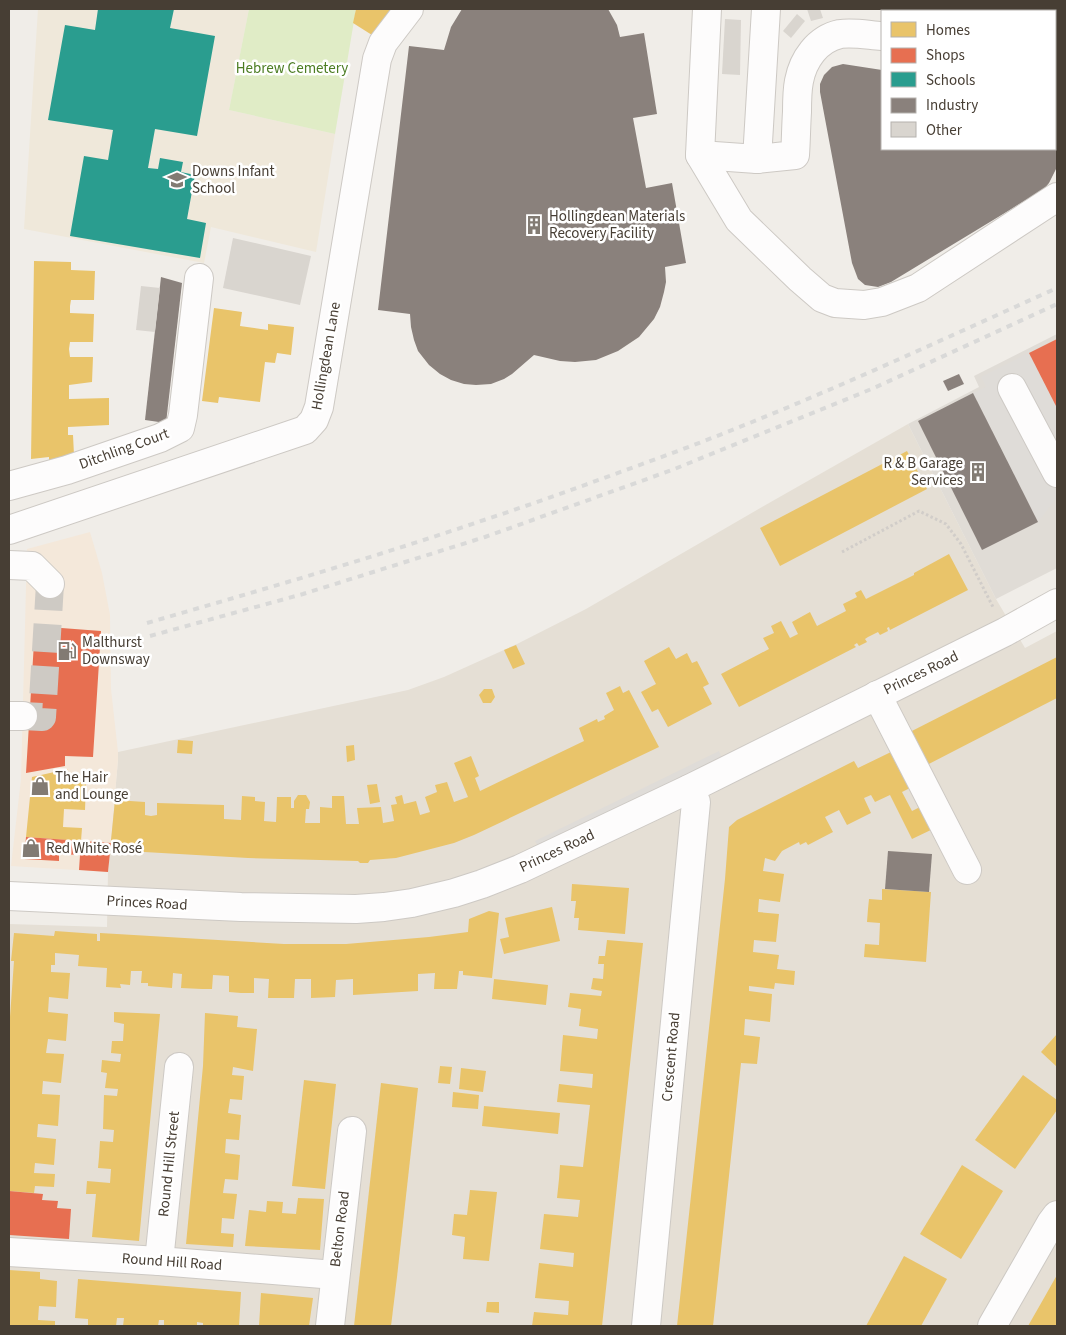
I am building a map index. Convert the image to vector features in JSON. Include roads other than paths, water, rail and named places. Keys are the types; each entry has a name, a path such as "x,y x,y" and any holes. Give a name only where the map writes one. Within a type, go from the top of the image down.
{"street":[{"name":"Hollingdean Lane","path":"9,530 304,430 314,420 319,407 377,59 383,43 409,9"},
{"path":"707,9 700,155 739,220 822,298 848,304 864,304 882,302 918,288 1057,197"},
{"path":"757,159 766,9"},
{"path":"700,155 757,159 795,155 798,82 807,59 816,47 826,39 839,34 852,33 881,36"},
{"name":"Ditchling Court","path":"9,486 66,470 160,438 180,428 198,278"},
{"path":"1012,388 1057,473"},
{"path":"9,565 32,566 50,584"},
{"name":"Princes Road","path":"9,896 241,907 356,909 412,903 454,893 499,877 689,788 1006,632 1057,603"},
{"path":"877,695 967,870"},
{"name":"Crescent Road","path":"646,1326 696,802 689,788"},
{"name":"Round Hill Street","path":"159,1261 178,1067"},
{"name":"Belton Road","path":"330,1326 352,1131"},
{"path":"992,1326 1057,1214"},
{"name":"Round Hill Road","path":"9,1252 159,1261 335,1275"}],"tunnel":[{"path":"23,716 42,717 50,584"}],"railway":[{"path":"147,623 437,536 667,455 815,396 1057,288"},
{"path":"150,636 303,594 485,537 672,470 874,388 1057,304"}],"place":[{"name":"Downs Infant School","path":"177,180"},
{"name":"Hollingdean Materials Recovery Facility","path":"534,225"},
{"name":"R & B Garage Services","path":"978,472"},
{"name":"Malthurst Downsway","path":"67,651"},
{"name":"The Hair and Lounge","path":"40,786"},
{"name":"Red White Rosé","path":"31,848"}],"park label":[{"name":"Hebrew Cemetery","path":"292,68"}]}
